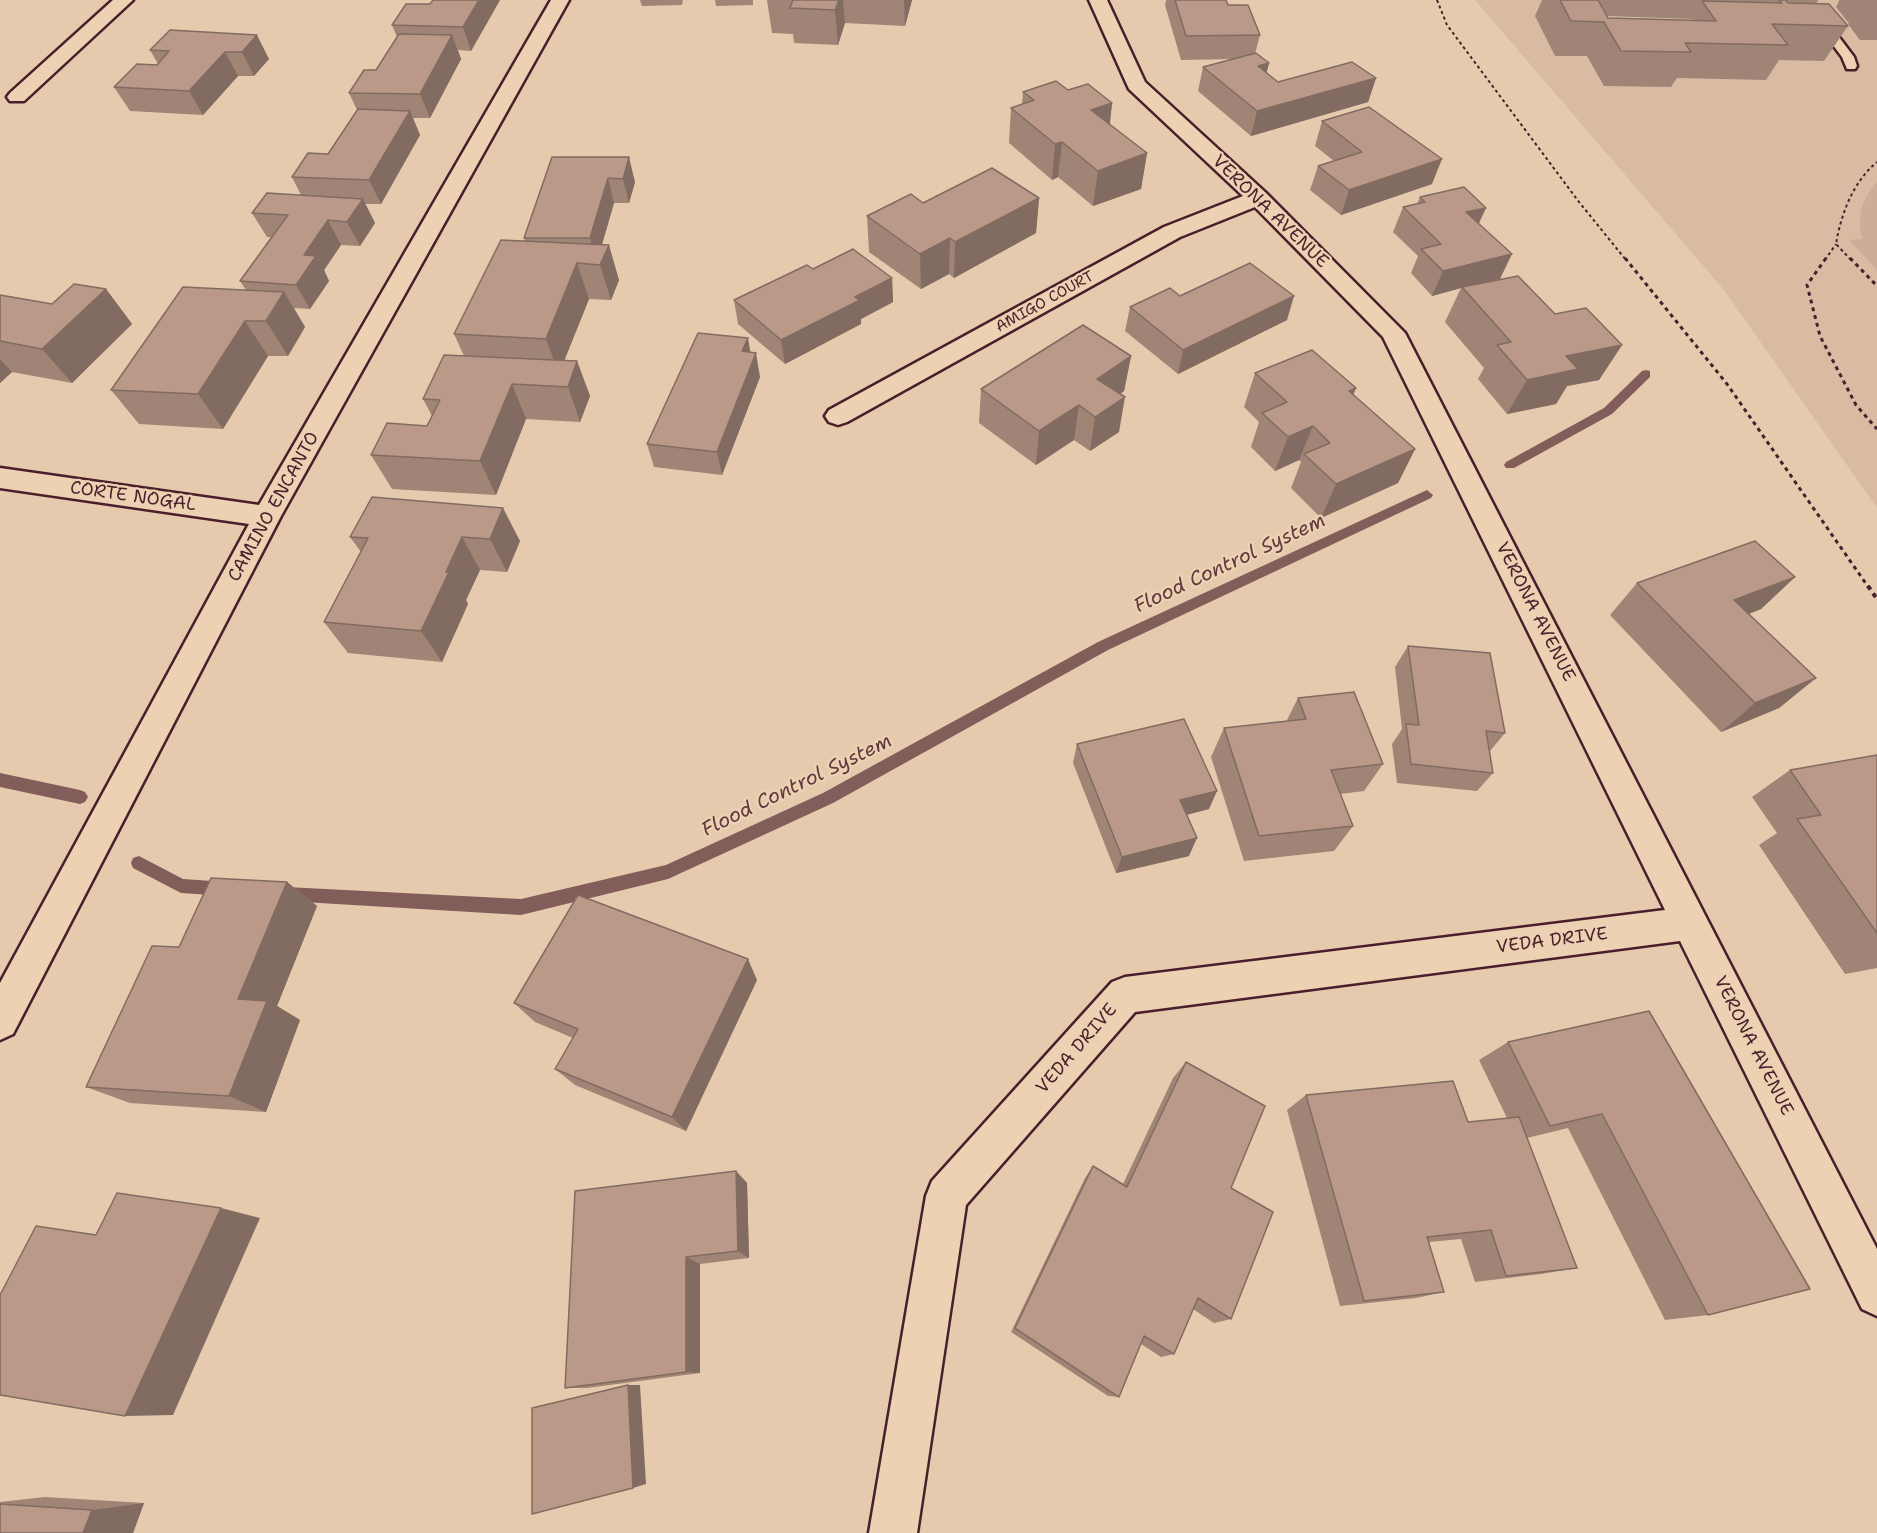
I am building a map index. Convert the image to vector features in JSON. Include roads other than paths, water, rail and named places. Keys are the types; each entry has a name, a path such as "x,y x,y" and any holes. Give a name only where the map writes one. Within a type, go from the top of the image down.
{"street":[{"path":"17,97 124,0"},
{"name":"CAMINO ENCANTO","path":"0,1021 267,516 561,0"},
{"name":"VERONA AVENUE","path":"1098,0 1136,85 1258,198 1393,333 1877,1294"},
{"name":"AMIGO COURT","path":"838,416 1172,232 1258,198"},
{"name":"CORTE NOGAL","path":"0,478 267,516"},
{"name":"VEDA DRIVE","path":"893,1533 948,1196 1125,994 1692,923"}],"lane":[{"path":"1805,0 1848,57 1851,66"}],"waterway":[{"name":"Flood Control System","path":"1510,465 1608,411 1646,374"},
{"name":"Flood Control System","path":"286,894 521,907 668,872 828,798 1103,646 1427,495"},
{"name":"Flood Control System","path":"0,780 80,797"},
{"name":"Flood Control System","path":"139,863 181,886 226,889"}]}
